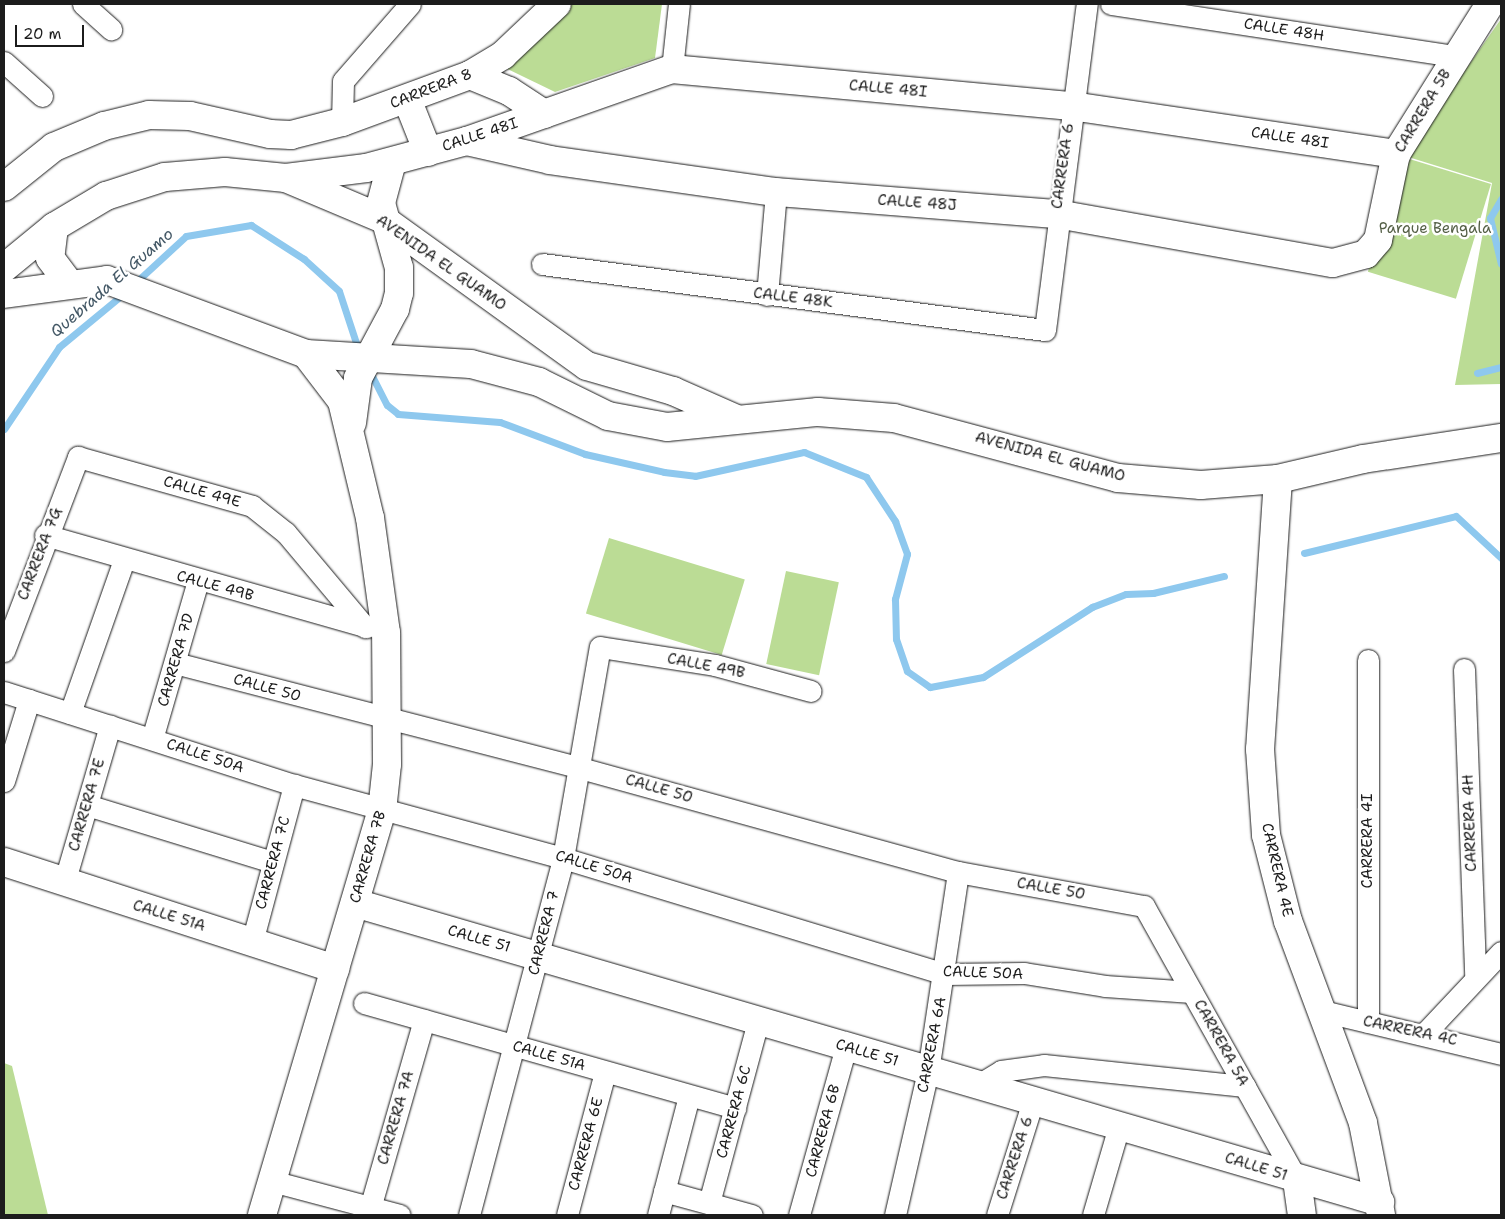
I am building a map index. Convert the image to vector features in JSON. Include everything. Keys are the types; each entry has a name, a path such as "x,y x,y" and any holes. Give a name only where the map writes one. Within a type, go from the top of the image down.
{"street":[{"path":"83,4 111,30"},
{"path":"4,187 54,147 104,126 149,115 190,116 270,134 291,135 342,122 343,81 410,4"},
{"name":"CARRERA 8","path":"342,122 470,75 504,55 557,4"},
{"path":"672,69 678,4"},
{"name":"CARRERA 6","path":"1045,330 1057,214 1087,4"},
{"name":"CALLE 48H","path":"1111,4 1456,56"},
{"name":"CARRERA 5B","path":"1366,254 1378,240 1396,154 1490,4"},
{"path":"4,62 42,96"},
{"name":"CALLE 48I","path":"286,178 392,162 428,152 466,141 672,69 1071,106 1396,154"},
{"path":"470,75 509,91 544,114"},
{"path":"407,99 428,152"},
{"name":"CALLE 48J","path":"466,141 550,160 776,192 1057,214 1333,263 1366,254"},
{"path":"383,219 382,189 392,162"},
{"name":"AVENIDA EL GUAMO","path":"4,268 54,227 106,196 164,177 225,172 286,178 383,219 587,366 673,391 736,418"},
{"path":"766,295 776,192"},
{"name":"CARRERA 7B","path":"351,430 365,366 395,310 399,268 383,219"},
{"path":"54,227 50,258 68,282"},
{"name":"CALLE 48K","path":"542,264 766,295 1045,330"},
{"name":"AVENIDA EL GUAMO","path":"4,294 68,282 107,280 318,354 365,366 414,357 471,364 539,382 608,416 667,427 736,418 818,412 894,418 1118,478 1201,486 1278,479 1452,444 1501,438"},
{"name":"CARRERA 7B","path":"262,1215 382,811 389,721 351,430 342,401 318,354"},
{"name":"CALLE 49E","path":"78,457 252,506 286,534 376,630"},
{"name":"CARRERA 7G","path":"4,651 45,535 78,457"},
{"name":"CARRERA 4E","path":"1278,479 1260,749 1266,835 1288,920 1318,1010 1363,1123 1380,1209"},
{"name":"CALLE 49B","path":"45,535 124,560 376,630"},
{"path":"70,713 124,560"},
{"name":"CARRERA 7D","path":"152,739 198,581"},
{"name":"CALLE 49B","path":"600,647 715,665 811,691"},
{"name":"CARRERA 7","path":"470,1215 539,957 563,858 600,647"},
{"name":"CARRERA 4I","path":"1368,660 1368,1022"},
{"name":"CALLE 50","path":"175,663 389,721 580,768 958,872 1144,906"},
{"name":"CARRERA 4H","path":"1464,669 1475,976"},
{"name":"CALLE 50A","path":"4,692 294,785 382,811 563,858 944,974 1024,973 1105,986 1192,992"},
{"path":"4,781 29,700"},
{"name":"CARRERA 7E","path":"64,883 110,726"},
{"name":"CARRERA 7C","path":"252,942 294,785"},
{"path":"87,805 272,862"},
{"name":"CALLE 51A","path":"4,862 64,883 335,969"},
{"name":"CARRERA 6A","path":"895,1215 928,1070 958,872"},
{"name":"CALLE 51","path":"355,903 1119,1126 1297,1180 1380,1209"},
{"name":"CARRERA 5A","path":"1144,906 1297,1180"},
{"path":"1425,1033 1475,976 1501,952"},
{"name":"CALLE 51A","path":"364,1003 735,1108"},
{"name":"CARRERA 4C","path":"1318,1010 1425,1033 1501,1054"},
{"name":"CARRERA 7A","path":"370,1211 424,1020"},
{"name":"CARRERA 6C","path":"709,1203 758,1021"},
{"name":"CARRERA 6B","path":"799,1215 846,1047"},
{"path":"978,1085 1001,1070 1044,1065 1245,1086"},
{"name":"CARRERA 6E","path":"567,1215 605,1072"},
{"path":"658,1215 689,1096"},
{"name":"CARRERA 6","path":"997,1215 1033,1101"},
{"path":"1093,1215 1119,1126"},
{"path":"1297,1180 1302,1215"},
{"path":"272,1181 370,1211 400,1215"},
{"path":"664,1191 752,1215"}],"green space":[{"path":"564,4 662,4 655,58 555,92 499,65"},
{"path":"1501,19 1501,384 1455,385 1492,183 1405,156"},
{"name":"Parque Bengala","path":"1403,157 1491,184 1456,299 1368,272"},
{"path":"609,538 745,580 722,655 586,614"},
{"path":"786,571 839,582 819,675 766,664"},
{"path":"4,1063 12,1066 48,1215 4,1215"}],"waterway":[{"path":"1501,199 1490,218 1501,264"},
{"name":"Quebrada El Guamo","path":"135,283 186,236 251,225 304,259 339,291 359,352"},
{"name":"Quebrada El Guamo","path":"4,429 59,347 123,294"},
{"path":"1477,373 1501,367"},
{"name":"Quebrada El Guamo","path":"370,372 387,405 398,414 500,422 585,454 664,472 695,476 804,452 866,477 895,521 907,554 895,599 896,639 907,671 930,687 983,677 1092,607 1126,594 1153,593 1224,576"},
{"name":"Quebrada El Guamo","path":"1304,553 1456,516 1501,558"}]}
